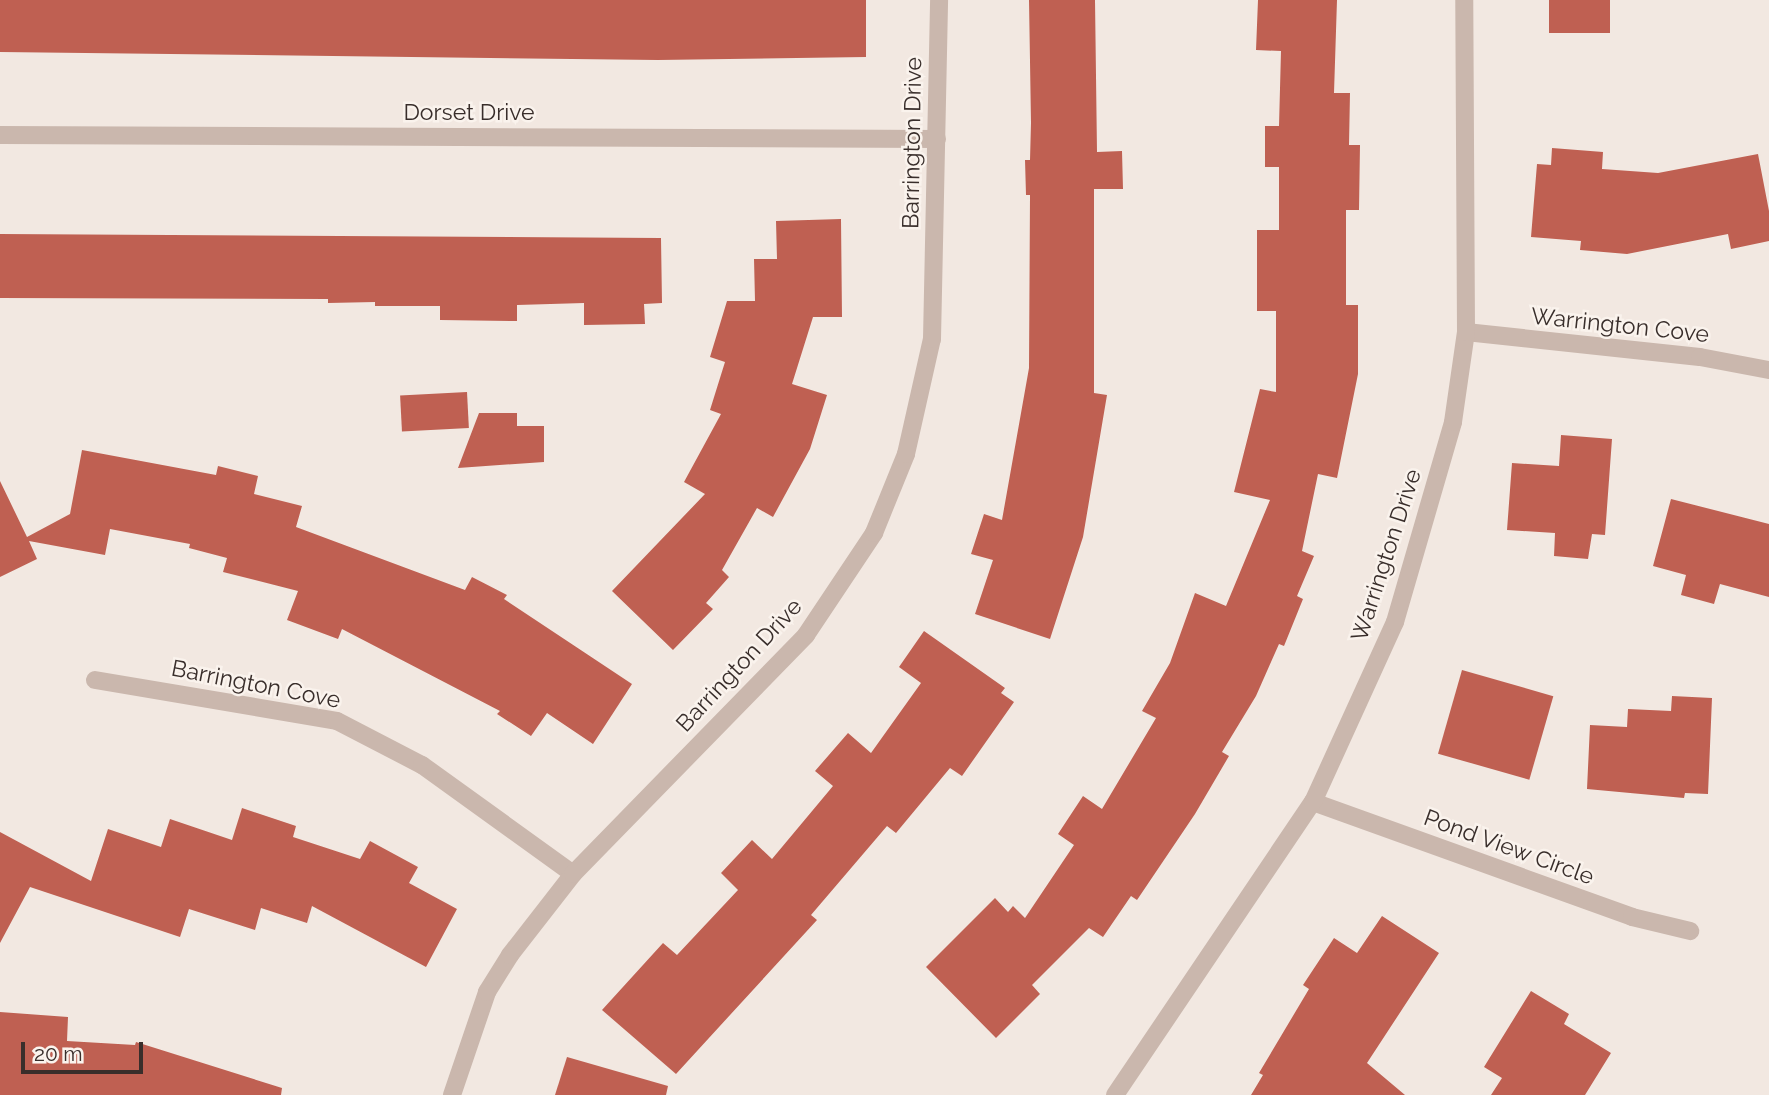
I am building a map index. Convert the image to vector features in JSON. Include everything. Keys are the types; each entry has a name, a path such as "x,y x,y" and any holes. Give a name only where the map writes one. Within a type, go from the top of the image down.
{"street":[{"name":"Barrington Drive","path":"452,1095 487,992 573,874 807,635 874,533 906,454 932,339 939,0"},
{"name":"Warrington Drive","path":"1115,1095 1313,802 1395,622 1453,422 1466,332 1464,0"},
{"name":"Dorset Drive","path":"0,135 937,139"},
{"name":"Warrington Cove","path":"1466,332 1700,357 1769,370"},
{"name":"Barrington Cove","path":"95,680 337,721 422,765 573,874"},
{"name":"Pond View Circle","path":"1313,802 1632,917 1690,932"}],"building":[{"path":"0,0 866,0 866,57 658,60 0,52"},
{"path":"1029,0 1095,0 1097,152 1122,151 1123,189 1094,189 1094,393 1107,395 1083,537 1050,639 975,614 993,560 971,554 984,514 1002,520 1029,368 1030,195 1026,195 1025,160 1030,160 1031,123"},
{"path":"1258,0 1337,0 1334,93 1350,93 1349,145 1360,145 1359,210 1346,210 1346,305 1358,305 1358,374 1337,478 1318,474 1302,551 1314,556 1297,596 1303,599 1284,646 1279,644 1256,696 1222,752 1229,756 1195,814 1137,900 1131,896 1103,937 1089,928 1032,985 1040,994 996,1038 926,967 995,898 1008,912 1013,906 1025,918 1074,845 1058,834 1083,796 1102,809 1156,718 1142,711 1170,663 1195,593 1226,606 1270,500 1234,492 1260,389 1276,392 1276,311 1257,311 1257,230 1279,230 1279,167 1265,167 1265,126 1279,126 1281,51 1256,50"},
{"path":"1549,0 1610,0 1610,33 1549,33"},
{"path":"1552,148 1603,152 1602,169 1658,173 1758,154 1769,211 1769,241 1731,249 1728,234 1627,254 1580,250 1581,241 1531,237 1537,164 1551,165"},
{"path":"841,219 842,317 813,317 792,384 827,395 810,449 773,517 757,508 722,570 729,577 706,603 713,609 673,650 612,591 705,494 684,482 721,414 710,410 725,362 710,357 727,301 755,301 754,259 777,259 776,221"},
{"path":"0,234 661,238 662,303 644,304 645,324 584,325 584,303 517,305 517,321 440,320 440,306 375,306 375,302 328,303 328,299 0,298"},
{"path":"467,392 469,428 402,431 400,396"},
{"path":"479,413 517,413 517,426 544,426 544,462 458,468"},
{"path":"1561,435 1612,439 1605,535 1592,534 1588,559 1554,556 1555,533 1507,530 1512,463 1559,466"},
{"path":"82,450 216,475 218,466 258,476 254,494 302,506 296,527 465,590 472,577 507,595 504,599 632,684 593,744 547,713 531,736 497,714 500,711 342,629 338,639 287,620 298,591 223,572 227,558 189,548 190,544 110,529 105,555 29,541 37,559 0,577 0,481 27,537 70,514"},
{"path":"1671,499 1769,524 1769,597 1720,584 1714,604 1681,595 1686,575 1653,566"},
{"path":"924,631 1005,688 1001,693 1014,702 962,776 950,768 896,833 887,826 811,915 817,920 676,1074 602,1010 663,943 677,955 738,890 721,873 752,840 772,859 833,786 815,771 848,733 871,753 921,683 899,667"},
{"path":"1462,670 1553,696 1529,780 1438,754"},
{"path":"1672,696 1712,698 1708,794 1685,793 1684,798 1587,789 1590,725 1627,727 1628,709 1671,711"},
{"path":"242,808 296,826 293,837 360,859 370,841 418,867 409,883 457,909 426,967 312,906 307,923 261,908 255,930 189,909 180,937 30,887 0,943 0,832 91,881 108,829 161,847 170,819 232,840"},
{"path":"1382,916 1439,953 1367,1063 1405,1095 1251,1095 1263,1075 1259,1073 1309,989 1303,985 1334,938 1357,953"},
{"path":"1531,991 1569,1014 1564,1024 1611,1053 1585,1095 1491,1095 1502,1078 1484,1067"},
{"path":"0,1012 68,1017 67,1041 135,1045 136,1042 282,1088 281,1095 0,1095"},
{"path":"567,1057 668,1086 666,1095 555,1095"}]}
